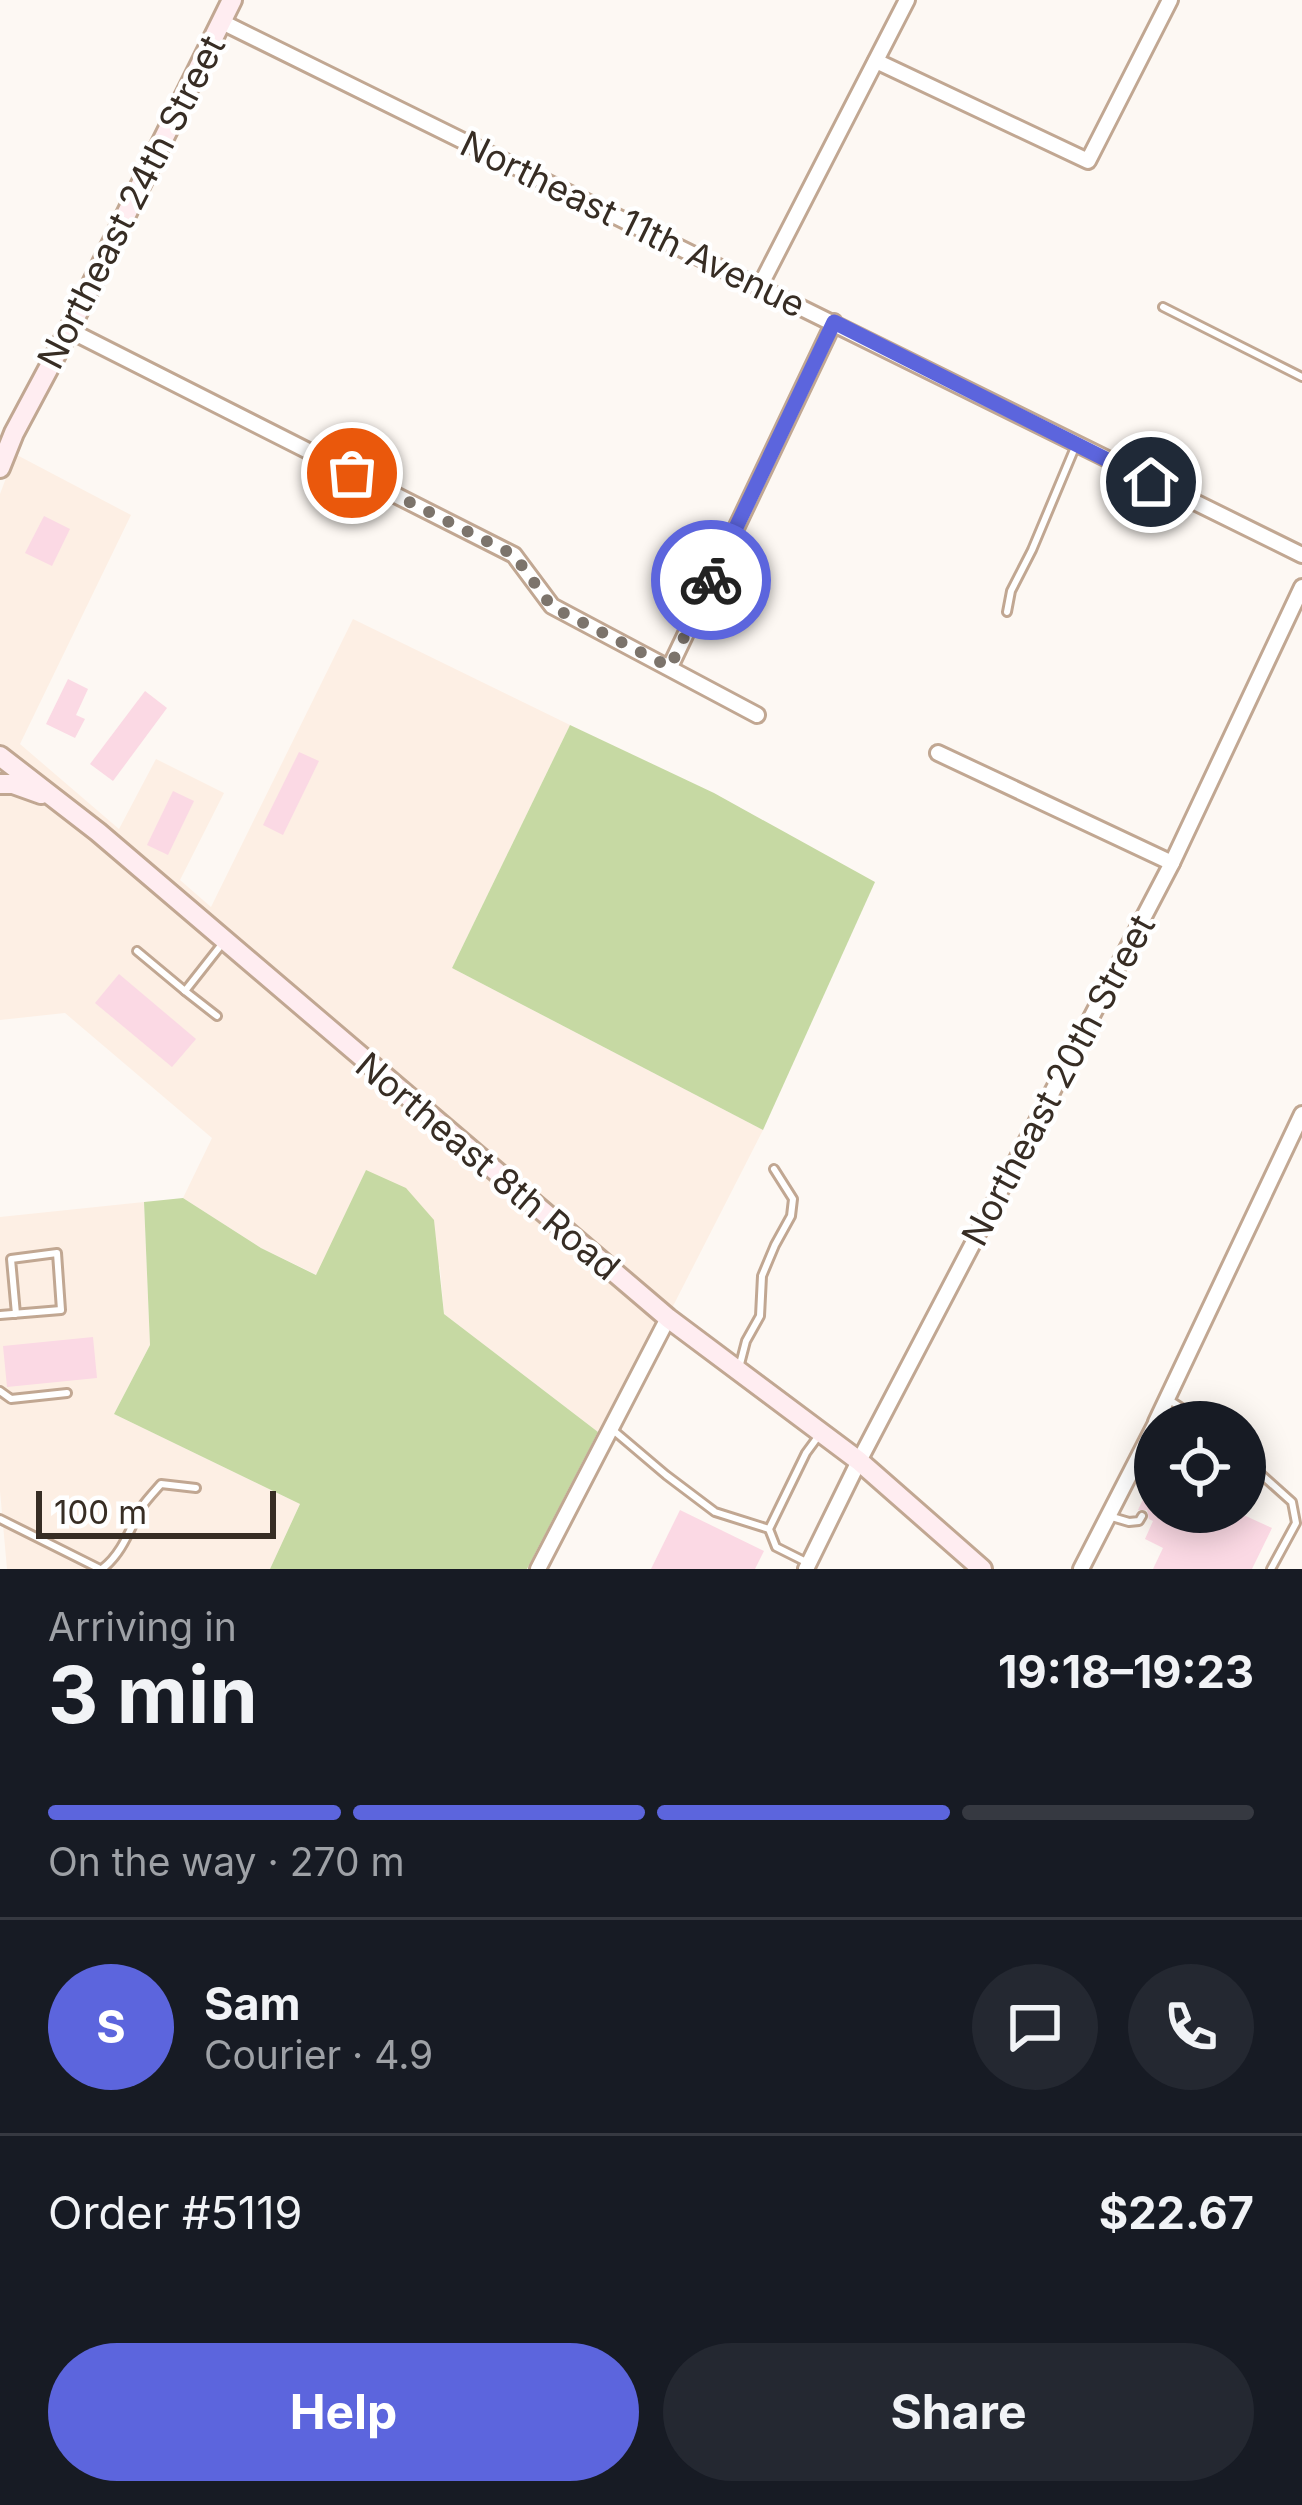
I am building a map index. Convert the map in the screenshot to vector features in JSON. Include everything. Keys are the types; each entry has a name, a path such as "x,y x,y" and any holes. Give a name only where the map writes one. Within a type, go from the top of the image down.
{"main road":[{"name":"Northeast 24th Street","path":"0,468 232,0"},
{"name":"Northeast 8th Road","path":"0,756 61,802 668,1318 859,1461 982,1569"},
{"path":"0,784 13,784 61,802"}],"street":[{"path":"759,288 907,0"},
{"path":"876,61 1088,161 1170,0"},
{"name":"Northeast 11th Avenue","path":"222,22 1302,555"},
{"path":"670,667 834,322"},
{"path":"69,330 514,555 552,607 757,715"},
{"name":"Northeast 20th Street","path":"808,1567 1172,863 1302,587"},
{"path":"938,753 1172,863"},
{"path":"1168,1399 1302,1114"},
{"path":"560,1569 541,1563 668,1318"},
{"path":"1081,1569 1134,1466"}],"lane":[{"path":"1163,307 1302,377"},
{"path":"1006,612 1076,445"},
{"path":"185,991 224,941"},
{"path":"137,951 217,1016"},
{"path":"738,1371 746,1341 760,1316 762,1276 791,1216 793,1199 774,1169"},
{"path":"0,1315 16,1314 61,1310 57,1253 11,1258 16,1314"},
{"path":"0,1391 11,1399 68,1393"},
{"path":"611,1428 716,1512 770,1529"},
{"path":"808,1567 776,1547 770,1529 806,1453 821,1433"},
{"path":"1266,1479 1292,1502 1295,1522 1271,1569"},
{"path":"0,1520 101,1569 110,1564 144,1502 161,1484 196,1488"},
{"path":"1108,1516 1134,1521"}],"shaded area":[{"path":"15,454 131,515 20,744 119,829 156,759 224,793 180,880 211,907 353,619 570,725 452,968 763,1130 671,1310 65,795 0,745 0,494"},
{"path":"12,792 56,809 656,1319 598,1432 444,1314 440,1268 366,1170 317,1275 261,1248 183,1198 212,1138 65,1013 0,1020 0,793"},
{"path":"144,1202 150,1345 114,1414 300,1504 270,1569 7,1569 0,1491 0,1217"}],"green space":[{"path":"570,725 714,793 875,882 763,1130 452,968"},
{"path":"366,1170 406,1188 434,1220 444,1314 598,1432 527,1569 270,1569 300,1504 114,1414 150,1345 144,1202 183,1198 261,1248 316,1275"}],"building":[{"path":"44,516 70,529 52,566 25,553"},
{"path":"68,679 88,689 76,715 85,719 75,738 46,724"},
{"path":"145,691 167,708 113,781 90,764"},
{"path":"299,752 319,761 283,835 263,825"},
{"path":"173,791 194,801 168,855 147,845"},
{"path":"119,974 196,1039 172,1067 95,1003"},
{"path":"93,1337 97,1378 7,1387 3,1346"},
{"path":"680,1510 764,1551 755,1569 651,1569"},
{"path":"1266,1525 1272,1528 1252,1569 1153,1569 1163,1548 1145,1539 1148,1533 1266,1533"}],"way so far":[{"path":"352,473 514,555 552,607 670,667 711,580"}],"route":[{"path":"711,580 834,322 1151,482"}]}
